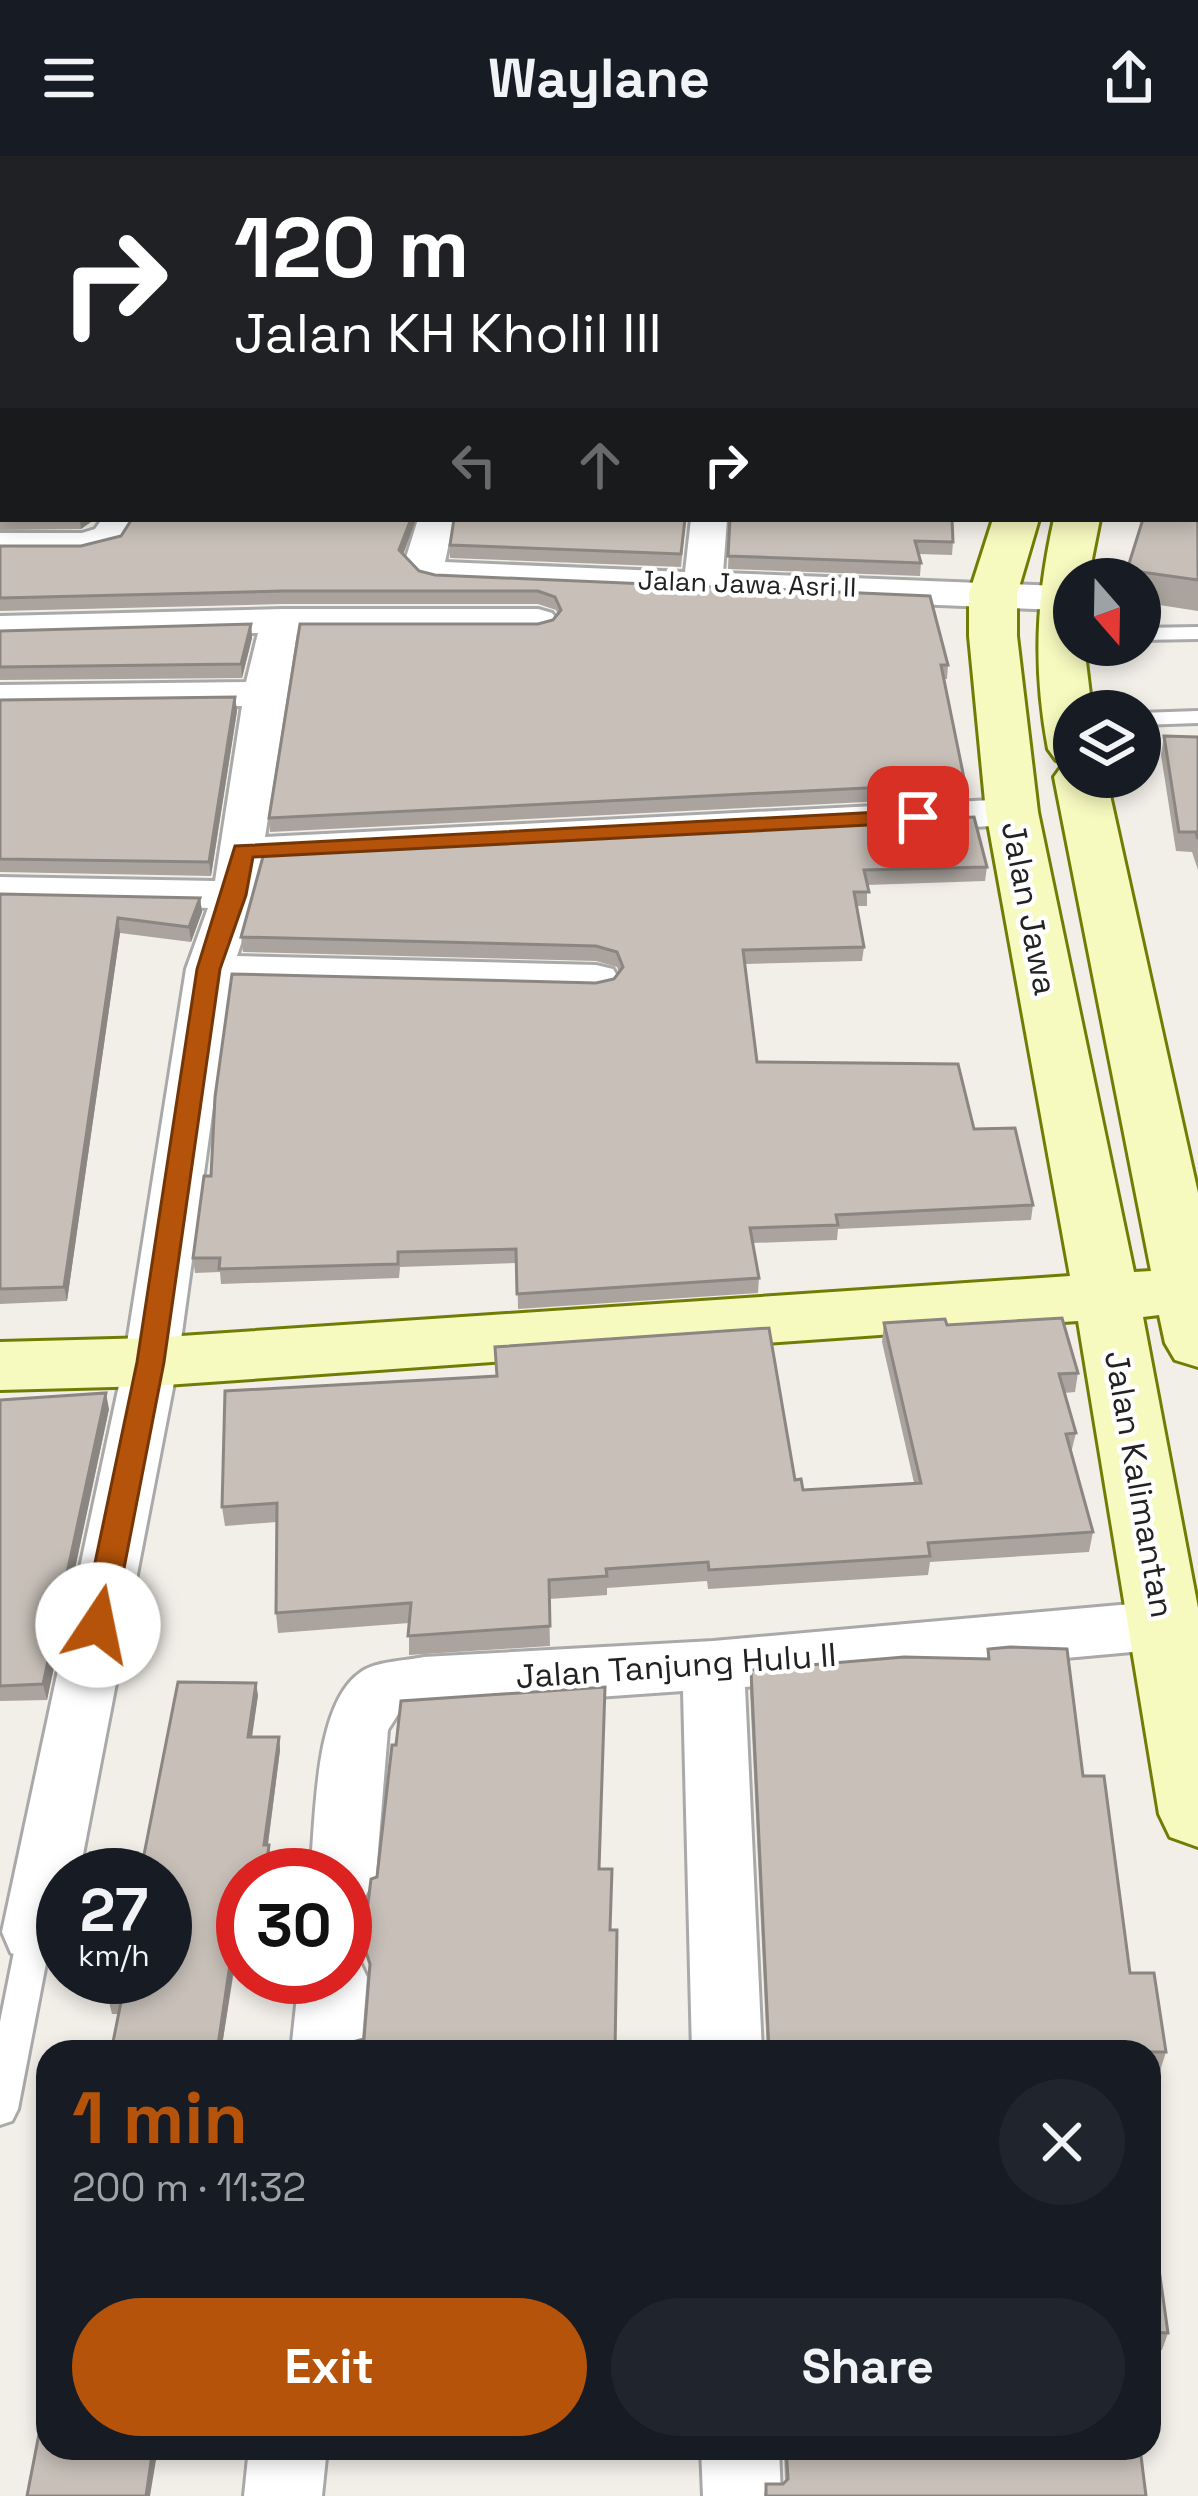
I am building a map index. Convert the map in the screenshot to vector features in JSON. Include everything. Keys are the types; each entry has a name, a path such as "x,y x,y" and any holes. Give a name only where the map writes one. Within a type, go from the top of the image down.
{"main road":[{"name":"Jalan Jawa","path":"1015,522 993,594 993,637 1012,812 1106,1296"},
{"path":"1071,558 1077,522"},
{"path":"0,1366 151,1362 1106,1296 1194,1308 1086,798"},
{"name":"Jalan Kalimantan","path":"1106,1296 1198,1814"}],"street":[{"path":"0,544 83,544 109,537 118,522"},
{"name":"Jalan Jawa Asri II","path":"435,522 423,564 436,573 993,594 1053,619"},
{"path":"703,581 709,522"},
{"path":"35,1932 151,1362 208,969 235,895 272,645 283,621"},
{"path":"0,628 538,621"},
{"path":"0,698 266,694"},
{"path":"243,851 1012,812"},
{"path":"0,890 235,895"},
{"path":"208,969 596,979"},
{"name":"Jalan Tanjung Hulu II","path":"346,1848 357,1725 381,1690 424,1682 713,1664 1165,1625"},
{"path":"713,1664 727,2040"},
{"path":"327,2040 330,2004"},
{"path":"284,2496 287,2460"},
{"path":"740,2460 742,2496"}],"lane":[{"path":"1161,634 1198,633"},
{"path":"1161,718 1198,717"},
{"path":"0,2109 35,1932"}],"building":[{"path":"130,522 410,522 399,550 419,571 435,575 930,596 948,665 941,665 965,783 269,818 300,624 538,624 553,620 561,610 555,597 538,591 282,591 0,598 0,546 81,546 121,536"},
{"path":"454,522 685,522 681,554 450,545"},
{"path":"730,522 952,522 953,542 915,541 921,563 728,556"},
{"path":"1142,522 1198,522 1198,580 1161,575 1161,558 1131,558"},
{"path":"251,624 241,664 0,667 0,631"},
{"path":"235,697 209,862 0,859 0,700"},
{"path":"1164,736 1198,737 1198,839 1196,832 1179,832"},
{"path":"974,817 987,867 864,870 869,892 854,892 864,947 743,950 757,1062 958,1064 974,1129 1015,1128 1033,1205 836,1215 838,1225 750,1228 759,1278 517,1294 516,1249 398,1252 398,1264 219,1269 220,1258 193,1258 204,1176 211,1176 215,1097 232,974 596,983 614,979 623,967 617,952 596,946 241,937 264,853"},
{"path":"0,894 200,898 189,927 118,918 64,1287 0,1289"},
{"path":"1062,1318 1078,1373 1059,1374 1076,1433 1066,1434 1093,1532 928,1543 930,1556 709,1570 708,1562 606,1569 607,1576 549,1580 550,1626 408,1636 411,1603 276,1613 277,1503 222,1507 225,1391 497,1376 495,1347 769,1328 795,1480 801,1479 803,1490 921,1483 884,1323 945,1319 947,1325"},
{"path":"106,1393 43,1684 0,1686 0,1400"},
{"path":"988,1649 1067,1649 1083,1776 1104,1776 1130,1973 1154,1973 1166,2052 1161,2052 1161,2040 768,2040 751,1670 904,1657 989,1659"},
{"path":"178,1682 256,1683 248,1737 279,1737 264,1845 269,1845 216,1848 216,2004 224,2004 219,2040 113,2040 121,2004 192,2004 192,1848 145,1848"},
{"path":"605,1687 599,1869 612,1869 610,1930 617,1930 615,2040 360,2040 367,2004 372,2004 372,1879 377,1877 392,1745 396,1745 401,1701"},
{"path":"1161,2284 1168,2333 1161,2333"},
{"path":"36,2449 36,2460 151,2460 146,2496 27,2496"},
{"path":"787,2460 1142,2460 1146,2496 766,2496 766,2484 783,2484 788,2479"}],"route":[{"path":"98,1625 151,1362 208,969 235,895 243,851 918,817"}]}
